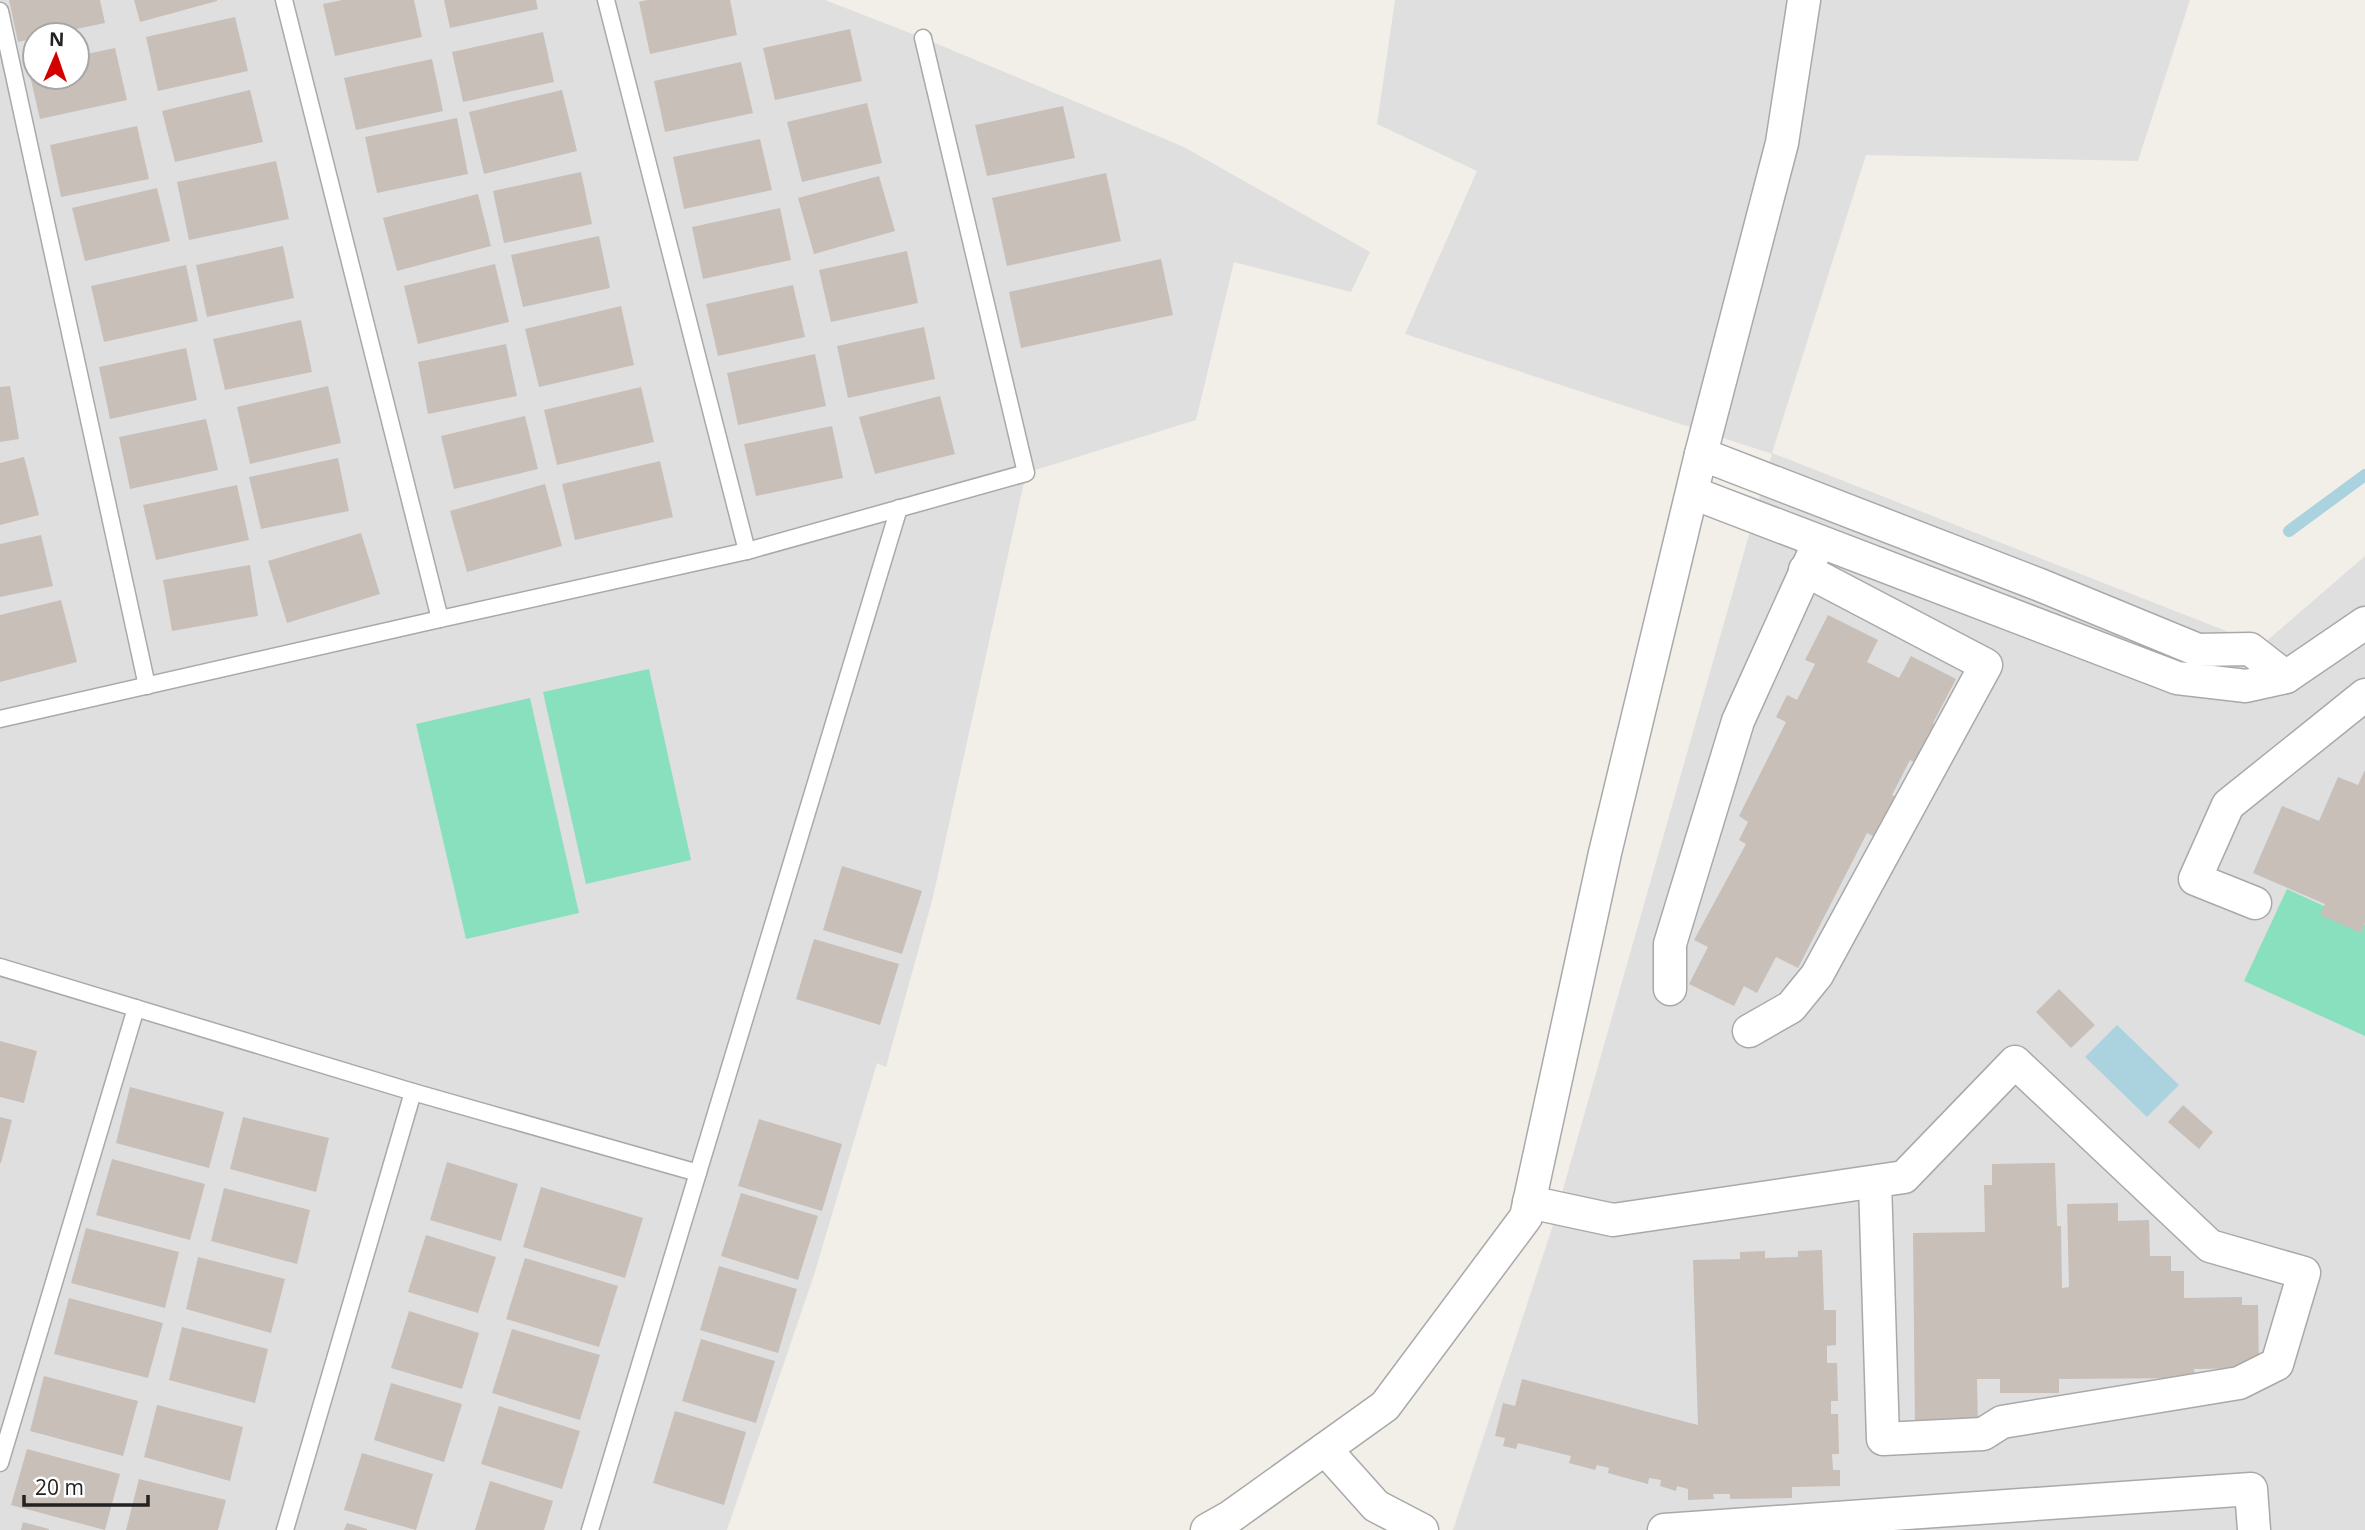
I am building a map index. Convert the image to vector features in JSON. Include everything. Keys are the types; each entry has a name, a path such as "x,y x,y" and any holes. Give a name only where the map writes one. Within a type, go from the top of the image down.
{"street":[{"path":"1206,1530 1230,1517 1385,1406 1525,1217 1605,853 1701,454 1782,143 1804,0"},
{"path":"1701,454 2040,585 2198,650 2250,649 2286,677"},
{"path":"1693,493 2177,678 2246,686 2286,677 2365,623"},
{"path":"1670,989 1670,944 1738,721 1819,542"},
{"path":"1749,1031 1791,1007 1817,975 1986,665 1805,570"},
{"path":"2255,903 2195,879 2228,805 2365,695"},
{"path":"1529,1202 1613,1220 1904,1177 2015,1062 2210,1246 2304,1273 2277,1364 2239,1383 2002,1422 1983,1434 1883,1439 1875,1182"},
{"path":"1325,1449 1376,1506 1422,1530"},
{"path":"1664,1530 2251,1489 2254,1530"}],"lane":[{"path":"284,0 440,618"},
{"path":"606,0 747,551"},
{"path":"0,11 147,686"},
{"path":"0,719 747,551 1026,473 923,38"},
{"path":"590,1530 899,508"},
{"path":"0,967 698,1173"},
{"path":"0,1463 136,1008"},
{"path":"285,1530 413,1091"}],"shaded area":[{"path":"0,0 825,0 1184,147 1370,252 1351,292 1234,262 1196,420 1026,473 933,897 886,1067 877,1063 814,1275 727,1530 0,1530"},
{"path":"1395,0 2190,0 2138,161 1866,155 1772,453 2262,645 2365,556 2365,1530 1453,1530 1552,1228 1772,454 1405,334 1477,171 1377,124"}],"green space":[{"path":"649,669 691,860 586,884 543,692"},
{"path":"530,698 579,913 466,939 416,724"},
{"path":"2287,889 2365,925 2365,1036 2244,981"}],"water":[{"path":"2117,1025 2179,1085 2147,1117 2085,1057"}],"building":[{"path":"9,0 100,0 105,23 91,26 91,21 21,21 21,41 18,42"},
{"path":"134,0 217,0 217,1 140,22"},
{"path":"342,0 414,0 422,37 335,56 323,4"},
{"path":"444,0 536,0 538,9 450,28"},
{"path":"730,0 737,35 650,54 639,2"},
{"path":"235,17 248,71 158,91 146,37"},
{"path":"850,29 862,81 775,100 763,48"},
{"path":"543,32 554,82 463,102 452,52"},
{"path":"115,48 127,100 40,119 34,91 91,91 91,53"},
{"path":"432,59 443,111 356,130 344,78"},
{"path":"741,62 753,113 665,132 654,81"},
{"path":"250,90 263,142 175,162 162,111"},
{"path":"562,90 577,151 484,174 469,112"},
{"path":"867,103 882,163 802,182 787,122"},
{"path":"1063,106 1075,158 987,176 975,125"},
{"path":"457,118 468,174 377,193 365,137"},
{"path":"137,126 149,179 61,197 50,145"},
{"path":"760,139 772,190 684,209 673,157"},
{"path":"276,161 289,219 189,240 177,182"},
{"path":"581,172 592,224 504,243 493,191"},
{"path":"1106,173 1121,241 1007,266 992,198"},
{"path":"879,176 895,231 814,254 798,198"},
{"path":"157,188 170,241 85,261 72,208"},
{"path":"478,194 491,246 397,271 383,218"},
{"path":"780,208 791,260 703,279 692,227"},
{"path":"599,236 610,288 523,307 511,255"},
{"path":"283,246 294,298 207,317 196,265"},
{"path":"907,251 918,303 831,322 819,270"},
{"path":"1161,259 1173,315 1021,348 1009,292"},
{"path":"495,264 509,322 418,344 404,286"},
{"path":"186,265 198,321 104,342 91,286"},
{"path":"793,285 805,337 718,356 706,304"},
{"path":"621,306 634,365 539,387 525,329"},
{"path":"301,320 312,372 225,390 213,339"},
{"path":"924,327 935,379 848,398 837,346"},
{"path":"506,344 517,396 428,414 418,362"},
{"path":"186,348 197,400 110,419 99,367"},
{"path":"815,354 826,406 738,425 727,373"},
{"path":"10,386 19,439 0,442 0,387"},
{"path":"328,386 341,443 250,464 237,407"},
{"path":"641,387 654,442 557,465 544,410"},
{"path":"940,396 955,454 875,474 859,417"},
{"path":"525,416 538,469 454,489 441,436"},
{"path":"206,419 218,470 130,489 119,437"},
{"path":"832,426 843,478 756,496 744,444"},
{"path":"24,457 39,515 0,525 0,463"},
{"path":"338,458 349,511 261,529 249,477"},
{"path":"660,461 673,517 575,540 562,484"},
{"path":"545,484 562,546 467,572 450,511"},
{"path":"237,485 249,540 156,560 143,505"},
{"path":"361,533 380,594 287,623 268,561"},
{"path":"41,535 53,586 0,597 0,544"},
{"path":"250,565 258,616 172,631 163,580"},
{"path":"61,600 77,662 0,682 0,615"},
{"path":"1828,615 1878,640 1867,662 1899,678 1911,656 1956,679 1933,723 1942,728 1922,766 1910,760 1892,795 1903,800 1882,841 1867,833 1798,968 1776,957 1757,993 1744,986 1734,1006 1689,984 1708,947 1694,940 1746,844 1739,840 1748,822 1739,816 1786,722 1776,717 1787,695 1797,700 1815,664 1805,660"},
{"path":"2365,770 2365,923 2361,933 2320,915 2325,904 2253,873 2282,806 2319,821 2338,777 2358,785"},
{"path":"842,866 922,891 902,954 823,930"},
{"path":"814,939 899,964 880,1025 796,999"},
{"path":"2059,989 2095,1025 2071,1048 2036,1012"},
{"path":"0,1041 37,1051 24,1103 0,1097"},
{"path":"130,1087 224,1112 209,1168 116,1143"},
{"path":"2183,1105 2213,1132 2199,1149 2168,1122"},
{"path":"0,1117 12,1120 1,1163 0,1163"},
{"path":"243,1117 329,1138 316,1192 230,1169"},
{"path":"759,1119 842,1144 822,1211 738,1186"},
{"path":"112,1159 205,1184 190,1240 96,1215"},
{"path":"447,1162 518,1184 501,1241 430,1220"},
{"path":"2055,1163 2057,1226 2061,1226 2062,1288 2069,1287 2067,1204 2118,1203 2118,1221 2149,1220 2150,1256 2171,1256 2171,1271 2184,1271 2184,1298 2242,1297 2242,1305 2258,1305 2259,1368 2194,1369 2195,1378 2059,1379 2059,1393 2000,1393 2000,1379 1977,1379 1978,1428 1915,1429 1913,1233 1985,1232 1984,1185 1992,1185 1992,1164"},
{"path":"541,1187 643,1218 625,1278 523,1247"},
{"path":"224,1188 310,1210 297,1264 211,1241"},
{"path":"741,1193 818,1216 798,1280 721,1256"},
{"path":"86,1228 179,1252 165,1308 71,1283"},
{"path":"426,1235 496,1257 478,1313 408,1292"},
{"path":"1822,1250 1824,1310 1836,1310 1836,1345 1827,1346 1827,1363 1837,1363 1838,1401 1831,1401 1831,1414 1838,1414 1839,1454 1832,1454 1833,1470 1840,1470 1840,1486 1792,1487 1792,1498 1730,1499 1730,1494 1713,1494 1714,1499 1688,1500 1688,1489 1677,1486 1676,1491 1660,1486 1661,1480 1649,1478 1648,1484 1608,1473 1609,1468 1597,1465 1595,1470 1569,1463 1571,1456 1518,1443 1516,1449 1503,1446 1505,1438 1495,1436 1503,1403 1515,1406 1522,1379 1698,1425 1693,1260 1740,1259 1740,1252 1765,1251 1765,1258 1798,1257 1798,1251"},
{"path":"198,1257 285,1279 271,1333 186,1309"},
{"path":"525,1258 618,1286 599,1347 506,1319"},
{"path":"719,1266 797,1289 778,1353 700,1330"},
{"path":"69,1298 163,1323 148,1378 54,1354"},
{"path":"409,1311 479,1333 462,1389 391,1368"},
{"path":"182,1327 268,1349 255,1403 169,1380"},
{"path":"512,1329 600,1355 580,1420 492,1393"},
{"path":"701,1339 775,1361 756,1423 682,1401"},
{"path":"44,1376 138,1401 123,1456 30,1431"},
{"path":"391,1383 462,1404 444,1462 374,1440"},
{"path":"157,1405 243,1427 230,1481 144,1457"},
{"path":"499,1406 580,1431 562,1489 481,1464"},
{"path":"675,1411 746,1432 724,1505 653,1483"},
{"path":"27,1449 120,1474 105,1530 11,1505"},
{"path":"362,1453 433,1474 416,1530 344,1510"},
{"path":"139,1479 226,1500 218,1530 126,1530"},
{"path":"490,1481 553,1501 544,1530 475,1530"},
{"path":"23,1522 49,1529 49,1530 21,1530"},
{"path":"347,1523 367,1529 367,1530 344,1530"}],"waterway":[{"path":"2289,531 2365,475"}]}
